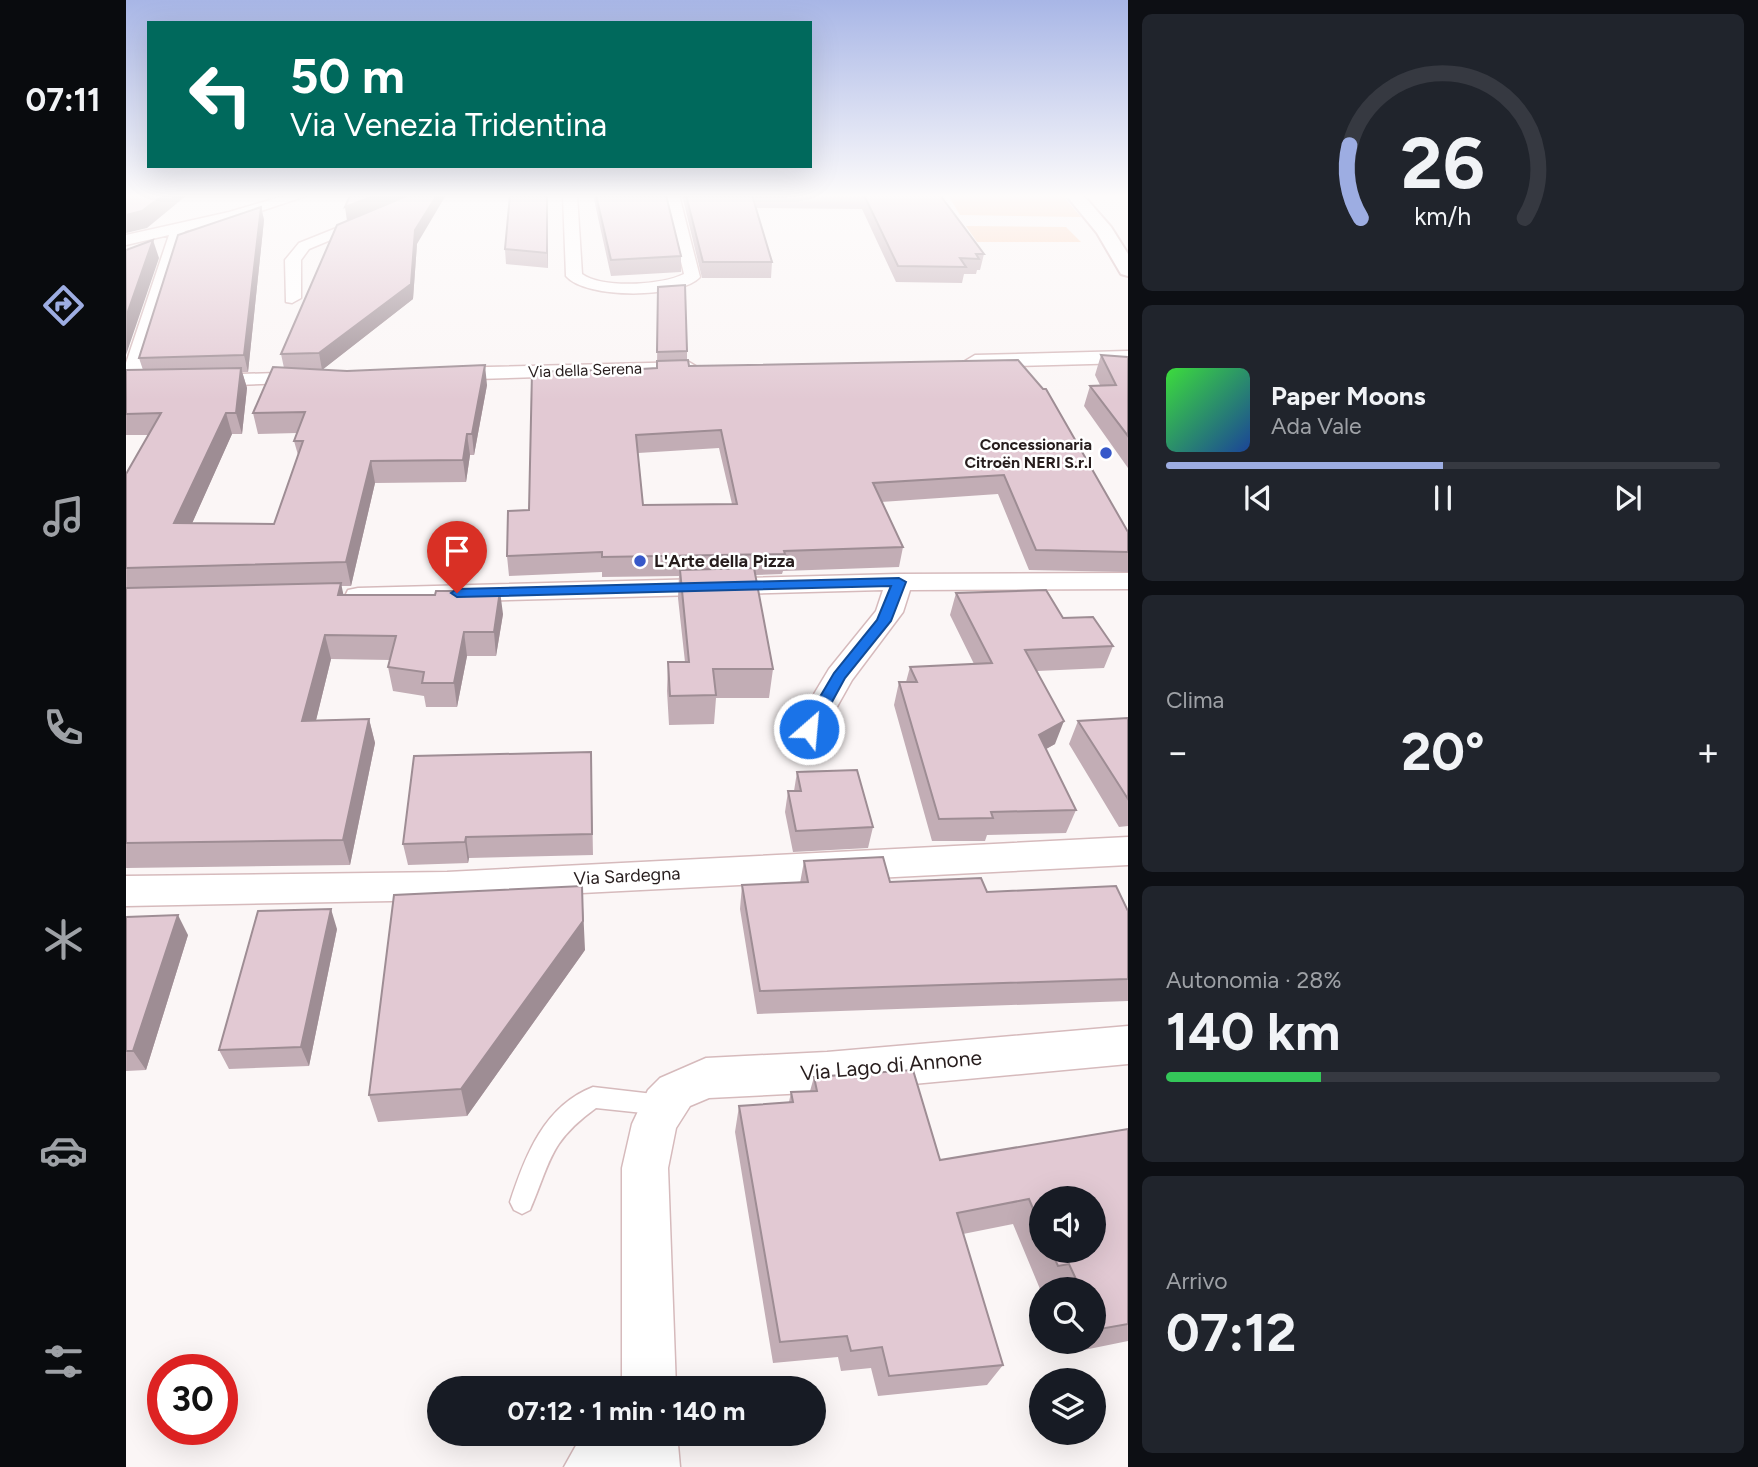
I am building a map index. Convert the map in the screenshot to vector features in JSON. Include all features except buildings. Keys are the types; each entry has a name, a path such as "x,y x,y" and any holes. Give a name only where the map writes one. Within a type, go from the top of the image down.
{"street":[{"path":"167,263 128,383 325,377"},
{"path":"292,298 293,263"},
{"path":"573,263 574,276 587,285 613,287 672,285 692,277 691,263"},
{"path":"953,362 1128,357"},
{"name":"Via della Serena","path":"422,375 716,367"},
{"path":"333,596 899,582 1128,581"},
{"path":"809,729 839,676 884,621 899,582"},
{"name":"Via Sardegna","path":"126,891 447,886 1128,851"},
{"name":"Via Lago di Annone","path":"664,1105 675,1092 706,1078 827,1072 1128,1045"},
{"path":"649,1376 645,1168 654,1125 664,1105"},
{"path":"592,1467 607,1446"},
{"path":"651,1446 652,1467"}],"lane":[{"path":"522,1202 536,1156 562,1118 593,1097 664,1105"}],"place":[{"name":"Concessionaria Citroën NERI S.r.l","path":"1106,453"},
{"name":"L'Arte della Pizza","path":"640,561"}],"route":[{"path":"457,593 899,582 884,621 839,676 809,729"}]}
